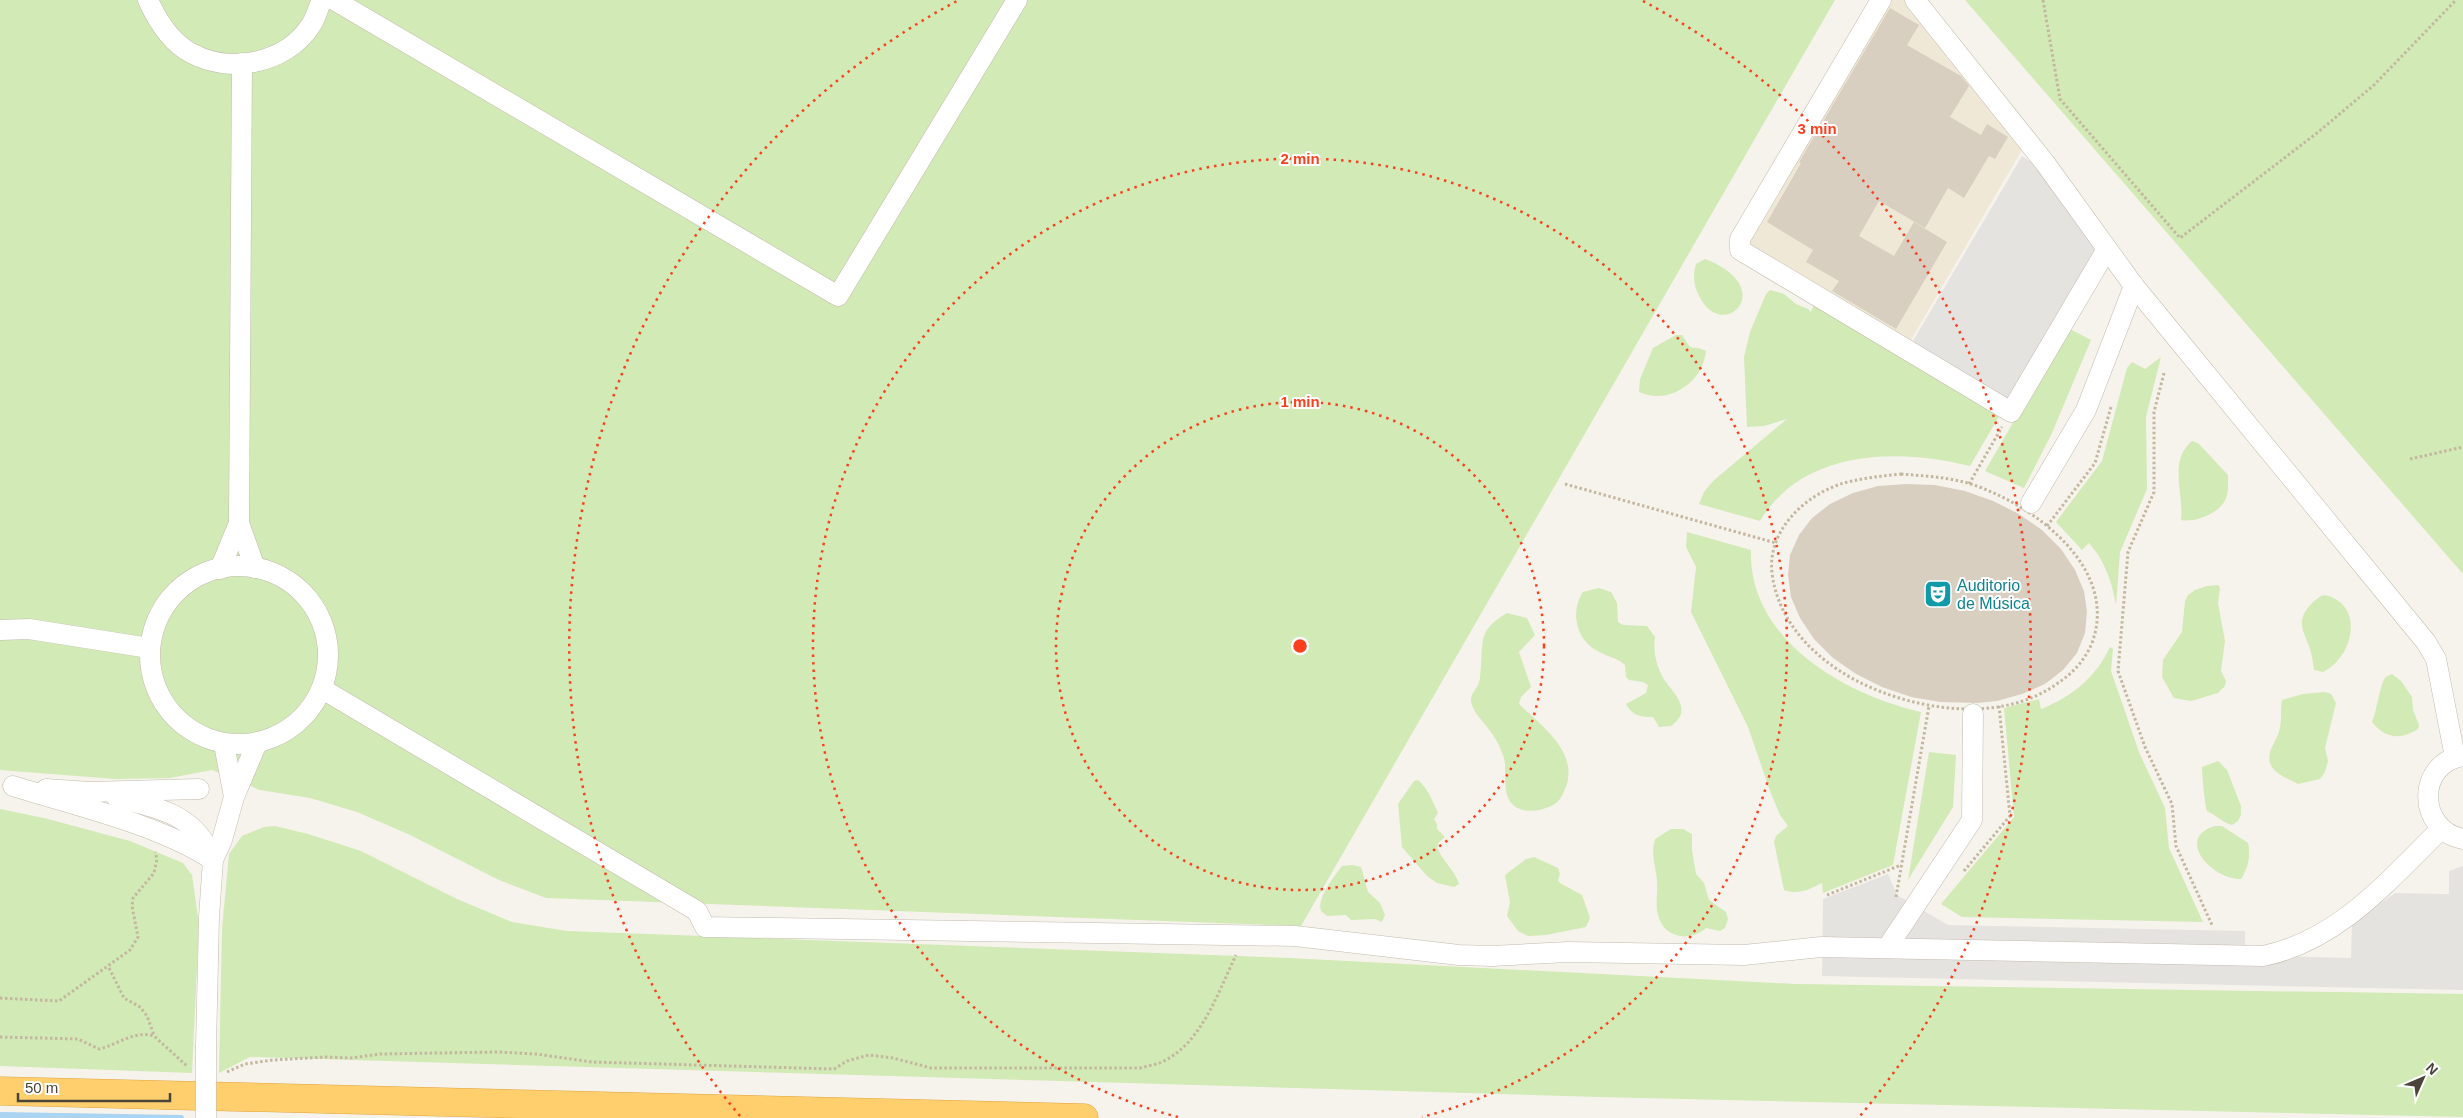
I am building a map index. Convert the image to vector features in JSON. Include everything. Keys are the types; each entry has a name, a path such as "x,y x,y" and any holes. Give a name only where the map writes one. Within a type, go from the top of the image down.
{"highway":[{"path":"0,1091 1084,1118"}],"street":[{"path":"148,0 164,31 190,53 222,64 256,63 287,49 311,25 322,0"},
{"path":"334,0 838,296 1017,0"},
{"path":"1881,0 1740,239 1740,250 2011,412 2107,249"},
{"path":"1915,0 2045,163 2134,286 2426,642 2436,659 2459,756 2443,764 2433,775 2428,788 2428,803 2432,817 2441,828 2455,837 2463,839"},
{"path":"242,63 239,523 255,568"},
{"path":"2031,503 2086,410 2134,286"},
{"path":"220,568 239,523"},
{"path":"237,565 255,568 270,571 298,588 319,614 328,646 324,690 312,708 288,731 257,744 224,744 193,732 168,710 152,681 149,648 157,616 177,589 205,572 237,565"},
{"path":"0,630 29,629 149,648"},
{"path":"324,690 697,911 705,927 1295,936 1492,956 1568,952 1736,955 1821,947 2263,956 2284,952 2325,932 2345,918 2381,888 2441,828"},
{"path":"1887,948 1972,820 1973,714"},
{"path":"224,744 234,797"},
{"path":"206,1118 209,917 213,860 222,840 234,797 257,744"},
{"path":"6,786 160,833 189,844 213,860"},
{"path":"6,786 89,792 199,789 187,799 182,820"},
{"path":"89,792 157,808 174,814 205,842 213,860"}],"path":[{"path":"2043,0 2060,98 2180,238 2317,133 2374,85 2456,0"},
{"path":"2164,373 2154,412 2154,492 2128,552 2118,670 2145,747 2172,804 2176,846 2212,925"},
{"path":"1969,484 2011,412"},
{"path":"2410,459 2463,447"},
{"path":"1900,474 1932,477 1969,484 2023,508 2055,532 2067,544 2084,568 2094,591 2097,614 2095,632 2086,656 2071,674 2042,693 2027,700 1999,706 1968,709 1929,706 1874,689 1846,675 1821,657 1800,637 1785,615 1775,592 1772,569 1776,543 1783,527 1798,509 1818,495 1842,484 1870,477 1900,474"},
{"path":"1565,484 1776,543"},
{"path":"1895,904 1929,706"},
{"path":"0,998 59,1001 109,968 135,944 138,936 132,906 133,898 154,873 157,858 154,850"},
{"path":"1827,895 1901,865"},
{"path":"220,1075 245,1064 272,1060 326,1057 351,1058 380,1054 498,1052 536,1054 592,1062 834,1069 847,1061 869,1055 893,1058 931,1068 1140,1068 1162,1062 1187,1044 1203,1021 1246,936"},
{"path":"109,968 124,998 140,1007 148,1016 154,1036"},
{"path":"0,1037 78,1039 99,1049 123,1038 149,1034 154,1036 190,1070"}],"shaded area":[{"path":"1888,0 1904,0 2026,143 1908,345 1742,249"},
{"path":"2022,156 2038,166 2097,253 2008,404 1910,346"},
{"path":"2463,866 2463,990 1822,976 1823,899 1888,874 1897,895 1948,925 2245,931 2245,955 2351,958 2352,923 2395,893 2449,894 2449,871"}],"green space":[{"path":"0,0 1835,0 1301,926 546,898 499,880 408,834 357,812 310,798 260,790 212,770 170,778 115,779 0,770"},
{"path":"1965,0 2463,0 2463,574"},
{"path":"1705,259 1727,270 1739,283 1742,295 1740,305 1733,312 1723,315 1712,312 1699,296 1694,283 1695,269 1696,264"},
{"path":"1770,290 1784,294 1796,304 1811,312 1814,304 2001,413 1970,466 1942,460 1913,457 1883,457 1854,460 1826,467 1801,480 1778,497 1760,521 1699,504 1704,492 1713,481 1787,419 1764,426 1747,427 1744,357 1750,332 1766,294"},
{"path":"2068,328 2091,340 2052,433 2024,488 1985,471"},
{"path":"1676,335 1682,335 1690,347 1706,351 1698,372 1683,388 1673,393 1662,396 1650,396 1639,392 1640,379 1653,348"},
{"path":"2161,357 2146,417 2147,489 2120,552 2116,605 2107,572 2095,550 2089,543 2082,550 2056,522 2102,461 2127,368 2132,362 2145,369"},
{"path":"2192,441 2198,443 2228,475 2228,489 2226,499 2211,514 2186,521 2181,520 2179,468 2185,449"},
{"path":"1687,532 1751,550 1754,582 1765,610 1783,636 1806,658 1833,677 1862,692 1891,704 1921,712 1893,865 1823,893 1822,883 1799,892 1784,890 1774,842 1776,836 1788,826 1780,815 1770,791 1748,727 1691,612 1696,567 1686,547"},
{"path":"2218,585 2220,588 2218,603 2225,641 2221,671 2226,681 2225,686 2218,693 2191,701 2174,698 2162,677 2163,660 2182,632 2185,601 2188,595 2195,590"},
{"path":"1599,588 1611,592 1617,603 1618,622 1623,625 1647,626 1655,637 1655,653 1658,667 1679,700 1681,707 1678,720 1671,726 1659,727 1653,717 1641,716 1628,708 1626,704 1646,693 1648,685 1643,682 1629,680 1626,677 1625,665 1594,649 1588,644 1579,630 1576,615 1579,599 1583,592"},
{"path":"2325,595 2338,601 2346,609 2350,620 2351,632 2348,644 2342,655 2323,672 2314,670 2302,619 2312,603"},
{"path":"1507,613 1527,618 1535,635 1519,652 1531,687 1521,697 1519,704 1555,739 1562,749 1568,771 1567,784 1560,799 1553,805 1536,810 1520,809 1509,800 1504,758 1494,737 1479,718 1471,702 1480,678 1484,636 1491,625"},
{"path":"2110,647 2113,649 2111,671 2139,752 2165,808 2169,848 2203,922 1962,917 1941,904 2014,817 2004,708 2039,699 2041,709 2063,698 2090,677 2098,668"},
{"path":"2392,674 2401,681 2412,697 2413,710 2419,725 2418,729 2406,735 2388,735 2377,728 2372,722 2383,680"},
{"path":"2325,692 2331,694 2336,703 2325,748 2328,761 2325,772 2320,779 2298,784 2273,769 2269,759 2279,730 2282,700 2303,694"},
{"path":"1929,752 1956,755 1953,807 1908,880"},
{"path":"2218,761 2227,770 2241,806 2241,815 2238,821 2232,825 2207,811 2206,808 2202,767"},
{"path":"1418,780 1427,791 1438,813 1434,819 1437,829 1445,837 1439,842 1437,848 1459,884 1454,887 1437,883 1427,876 1402,847 1398,804 1414,781"},
{"path":"0,809 44,818 130,841 183,863 192,875 199,924 192,1073 0,1066"},
{"path":"275,826 308,834 361,851 457,899 512,922 567,931 1289,958 1796,984 2463,994 2463,1117 1598,1097 250,1057 219,1073 222,929 229,854 242,836 264,827"},
{"path":"2215,826 2222,826 2248,843 2248,862 2241,879 2230,878 2219,873 2209,866 2202,857 2198,848 2198,839 2203,832"},
{"path":"1671,829 1683,829 1692,834 1692,850 1696,874 1704,883 1709,900 1726,912 1728,919 1725,928 1720,931 1706,928 1693,935 1679,936 1666,929 1661,923 1657,907 1654,845 1655,839"},
{"path":"1534,857 1558,868 1560,874 1558,880 1560,883 1582,895 1590,918 1586,927 1546,935 1528,936 1518,931 1507,916 1510,902 1505,875 1526,859"},
{"path":"1352,865 1361,867 1368,892 1380,903 1385,915 1382,922 1375,919 1351,920 1346,915 1327,916 1321,911 1321,900 1331,881 1342,866"}],"building":[{"path":"1890,8 1919,25 1907,45 1961,76 1969,86 1950,117 1981,135 1987,124 2008,137 1995,159 1989,156 1964,198 1948,188 1925,228 1879,201 1859,236 1894,256 1914,222 1947,242 1896,329 1832,291 1839,281 1806,262 1813,250 1767,222 1801,163 1799,162"},
{"name":"Auditorio de Música","path":"1906,484 1935,485 1965,491 1993,501 2019,514 2042,530 2061,549 2075,570 2084,591 2087,612 2085,633 2077,653 2063,670 2045,684 2022,694 1997,701 1977,703 1940,702 1911,697 1882,687 1856,674 1833,658 1814,639 1800,618 1791,597 1788,575 1790,555 1799,535 1812,518 1830,504 1853,493 1878,486"}],"waterway":[{"path":"0,1115 181,1118"}],"place":[{"name":"Auditorio de Música","path":"1938,594"}]}
